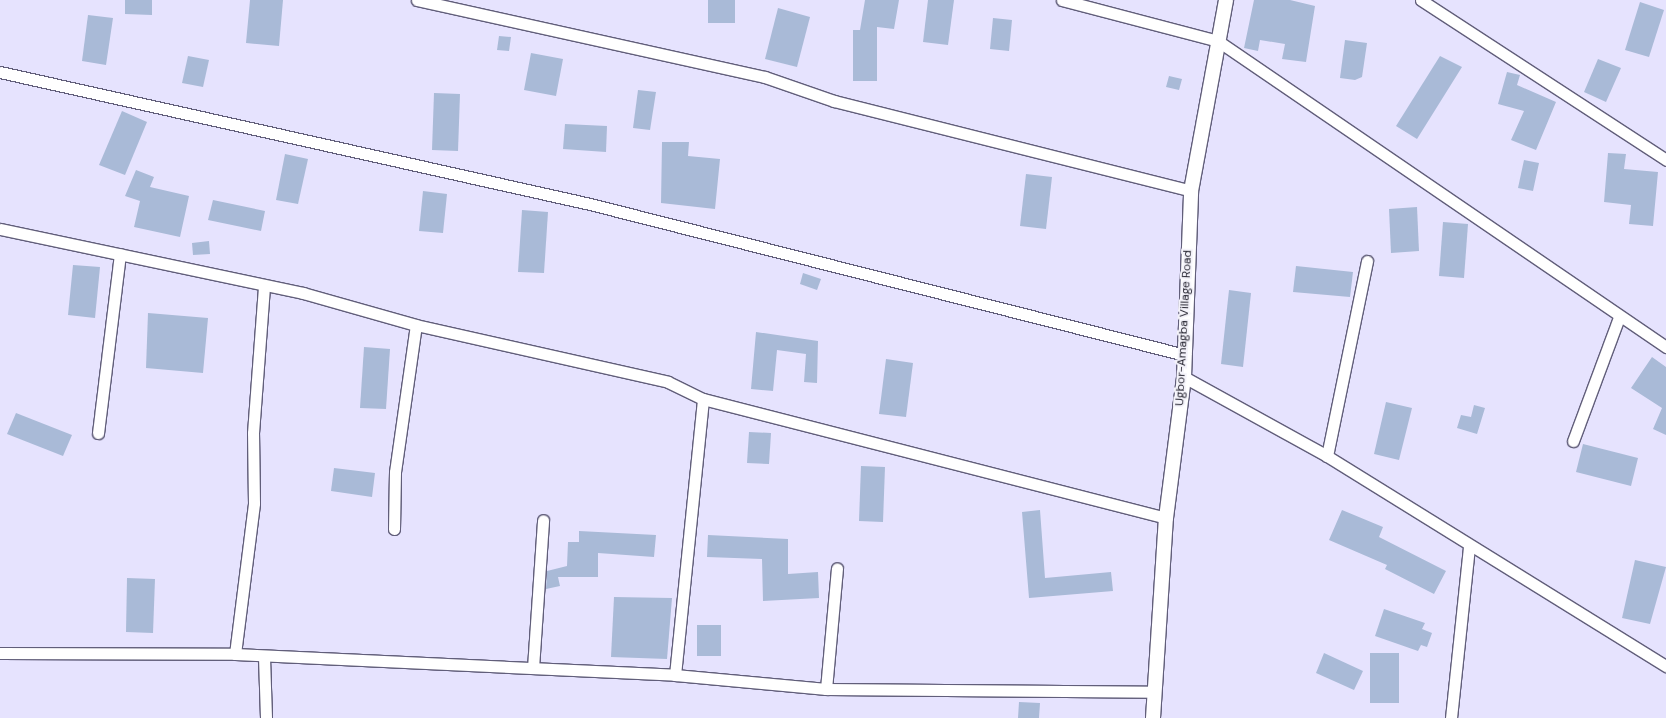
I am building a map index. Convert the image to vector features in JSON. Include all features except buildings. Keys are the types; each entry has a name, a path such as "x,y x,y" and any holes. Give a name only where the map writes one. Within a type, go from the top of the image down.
{"street":[{"path":"416,0 765,77 834,101 1191,191"},
{"path":"1062,0 1218,41 1619,317 1666,347"},
{"name":"Ugbor-Amagba Village Road","path":"1153,718 1166,518 1184,377 1191,191 1226,0"},
{"path":"1421,0 1666,160"},
{"path":"0,72 590,204 1185,355"},
{"path":"0,229 264,286 416,325 668,382 703,399 1166,518"},
{"path":"98,433 120,254"},
{"path":"1327,456 1367,260"},
{"path":"235,654 254,503 253,433 264,286"},
{"path":"1573,441 1619,317"},
{"path":"394,529 395,472 416,325"},
{"path":"1184,377 1327,456 1469,547 1666,666"},
{"path":"675,675 703,399"},
{"path":"533,668 543,520"},
{"path":"1451,718 1469,547"},
{"path":"826,690 837,569"},
{"path":"0,653 235,654 264,657 675,675 826,690 1154,692"},
{"path":"264,657 266,718"}]}
